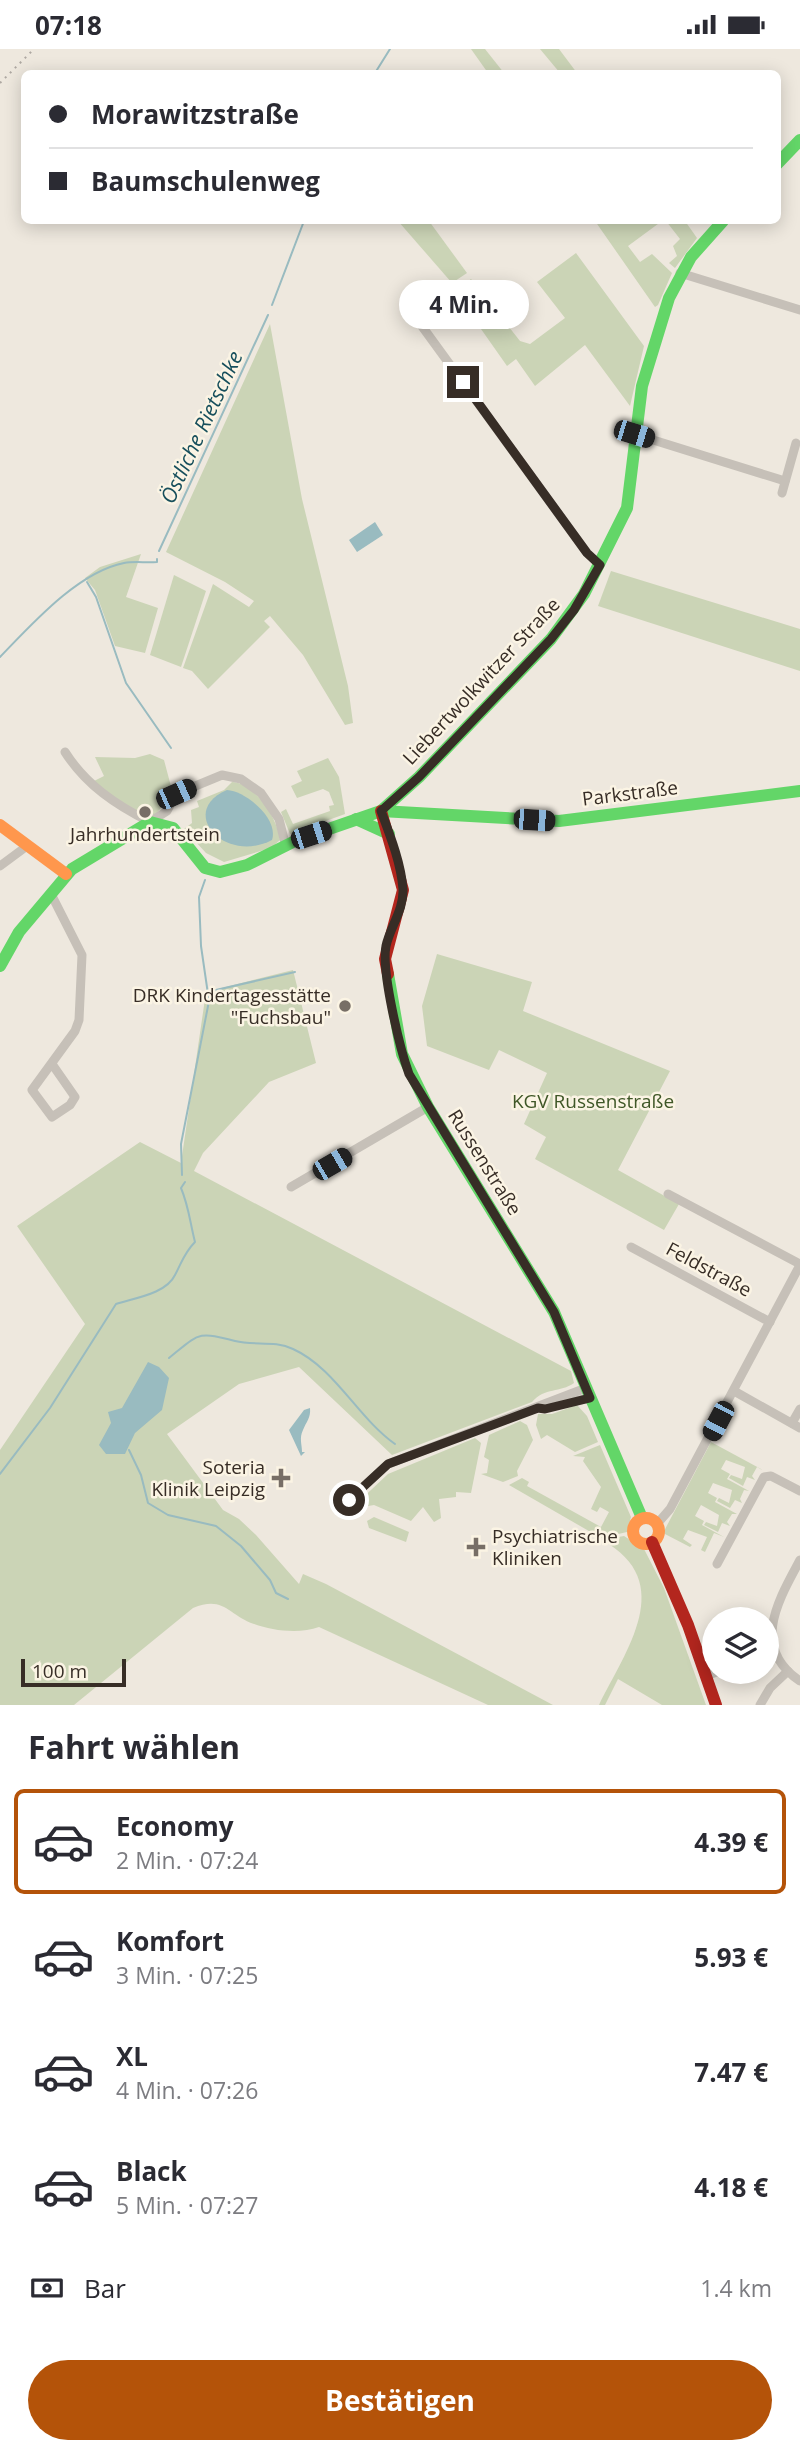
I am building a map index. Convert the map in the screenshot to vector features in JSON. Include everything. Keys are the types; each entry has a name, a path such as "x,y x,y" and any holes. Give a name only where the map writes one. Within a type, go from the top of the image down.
{"street":[{"path":"781,160 800,140"},
{"name":"Liebertwolkwitzer Straße","path":"381,811 419,777 551,639 574,610 600,565 627,508 634,434 648,363 680,273 721,224"},
{"path":"680,273 800,310"},
{"path":"416,318 587,553 600,565"},
{"path":"634,434 785,481"},
{"path":"782,493 796,443"},
{"path":"65,753 97,789 114,803 150,822 173,828 205,868 214,872 247,865 286,847 381,811"},
{"path":"0,966 19,932 66,874 167,811 176,794 222,775 241,779 258,789 273,808 286,847"},
{"name":"Parkstraße","path":"381,811 559,821 800,791"},
{"name":"Russenstraße","path":"381,811 403,890 399,912 386,948 386,966 402,1054 428,1107 554,1312 642,1518"},
{"path":"356,819 389,834"},
{"path":"0,825 66,874"},
{"path":"0,866 27,846"},
{"path":"51,894 59,904 83,961 78,1026 32,1090 51,1117 71,1105 75,1097 52,1063"},
{"path":"291,1187 428,1107"},
{"path":"657,1524 649,1518 642,1518 635,1523 633,1535 642,1543 652,1542 658,1534 657,1524 670,1509 800,1265 667,1194"},
{"name":"Feldstraße","path":"631,1247 770,1322"},
{"path":"734,1391 796,1425 800,1409"},
{"path":"346,1507 349,1500 388,1464 538,1408 588,1393"},
{"path":"717,1564 761,1480 771,1476 800,1491"},
{"path":"652,1542 670,1579 702,1665"},
{"path":"776,1607 800,1560"},
{"path":"779,1662 800,1681"},
{"path":"760,1705 770,1688 788,1671"},
{"path":"709,1684 716,1705"}],"green space":[{"path":"471,49 485,49 502,70 486,70"},
{"path":"540,49 559,49 575,70 558,70"},
{"path":"401,224 431,224 467,273 452,283"},
{"path":"597,224 658,224 628,246 640,262 652,254 672,273 655,307"},
{"path":"668,224 687,224 697,238 675,268 669,263 677,256 673,246 680,239"},
{"path":"576,253 644,346 630,406 585,345 535,386 516,359 507,366 455,292 471,279 520,341 530,344 565,318 537,282"},
{"path":"270,324 302,499 348,686 353,723 345,725 303,655 270,616 264,621 270,627 208,689 192,671 183,668 213,584 249,607 254,601 225,582 166,552"},
{"path":"141,554 126,597 158,608 145,653 115,646 95,590 85,578 100,567"},
{"path":"611,571 800,629 800,671 598,606"},
{"path":"174,575 206,591 181,667 150,655"},
{"path":"150,754 164,760 173,794 155,815 130,809 94,781 104,776 95,757 135,758"},
{"path":"328,758 339,777 345,814 290,834 281,812 286,809 293,824 330,811 329,806 334,805 329,792 323,789 297,798 291,786 302,781 297,771"},
{"path":"232,782 249,789 264,803 275,822 280,840 271,848 224,862 206,853 184,829 192,823 191,810 199,807 197,801 224,790"},
{"name":"KGV Russenstraße","path":"437,954 532,982 523,1011 670,1071 618,1170 679,1204 664,1230 535,1159 546,1137 524,1124 547,1073 499,1050 489,1070 427,1046 422,1006"},
{"path":"293,970 316,1063 269,1082 203,1153 194,1171 571,1371 574,1383 542,1394 532,1402 392,1455 299,1367 239,1384 167,1434 223,1510 239,1519 256,1535 299,1584 303,1574 326,1584 553,1705 488,1705 319,1627 295,1631 270,1628 254,1624 219,1605 212,1604 193,1608 74,1705 0,1705 0,1450 85,1324 17,1226 140,1142 181,1163 206,992"},
{"path":"577,1405 587,1416 598,1442 575,1452 547,1435 541,1439 536,1425 538,1414 552,1414"},
{"path":"520,1421 527,1425 533,1440 517,1471 518,1476 503,1482 481,1474 487,1473 489,1460 484,1457 489,1435"},
{"path":"475,1438 481,1443 471,1493 456,1492 456,1497 439,1499 441,1518 434,1522 423,1507 411,1521 374,1505 357,1508 355,1505 388,1474"},
{"path":"711,1442 761,1469 762,1470 757,1467 752,1476 755,1480 747,1477 743,1486 729,1478 731,1475 742,1479 745,1467 726,1460 721,1469 730,1474 727,1479 749,1491 744,1490 740,1499 742,1503 735,1500 730,1508 717,1501 719,1498 729,1503 732,1490 713,1483 708,1493 717,1498 715,1502 737,1514 732,1514 727,1522 730,1526 722,1523 718,1532 704,1525 706,1522 717,1526 719,1515 701,1505 695,1516 704,1521 702,1525 724,1537 714,1533 705,1552 701,1550 707,1537 688,1530 683,1539 692,1545 690,1547 663,1533"},
{"path":"600,1445 631,1517 627,1532 601,1538 509,1485 522,1478 529,1482 527,1486 601,1527 609,1512 600,1507 597,1512 591,1509 601,1487 583,1461 585,1457 573,1456"},
{"path":"374,1517 409,1532 406,1542 369,1528 367,1521"},
{"path":"624,1536 644,1549 664,1588 706,1705 662,1705 618,1679 605,1705 599,1705 622,1662 639,1618 642,1596 637,1576 625,1557 602,1540"}],"water":[{"path":"375,522 383,535 357,552 349,540"},
{"path":"227,790 243,795 259,807 271,823 272,840 254,846 238,846 223,841 213,832 207,822 206,810 213,799"},
{"path":"148,1362 159,1367 169,1378 162,1410 135,1433 125,1454 106,1454 99,1445 111,1423 108,1412 122,1408"},
{"path":"310,1408 301,1436 302,1452 305,1452 301,1456 289,1430 304,1410"}],"waterway":[{"name":"Östliche Rietschke","path":"377,70 390,49"},
{"name":"Östliche Rietschke","path":"272,305 303,224"},
{"name":"Östliche Rietschke","path":"159,551 268,315"},
{"path":"0,657 57,601 90,577 124,563 157,562 157,559"},
{"name":"Östliche Rietschke","path":"87,582 96,597 126,683 171,748"},
{"name":"Östliche Rietschke","path":"182,1175 181,1144 209,1001 201,946 199,897 205,880"},
{"path":"207,992 295,972"},
{"name":"Östliche Rietschke","path":"0,1474 50,1408 116,1304 157,1291 165,1287 175,1275 195,1242 181,1188 185,1182"},
{"path":"169,1358 193,1339 206,1335 286,1346 308,1357 321,1368 369,1421 395,1444"},
{"path":"129,1450 141,1475 148,1503 168,1515 216,1526 241,1546 270,1580 276,1593 288,1599"}],"railway":[{"path":"0,83 34,49"}],"traffic: fast":[{"path":"781,160 800,140"},
{"path":"381,811 419,777 551,639 584,594 627,508 642,386 669,298 691,257 720,224"},
{"path":"0,966 19,932 72,869 150,822 173,828 205,868 220,872 247,865 297,840 381,811 559,821 800,791"},
{"path":"356,819 389,834"},
{"path":"388,974 402,1054 428,1107 554,1312 642,1518"}],"traffic: slow":[{"path":"0,825 66,874"},
{"path":"646,1518 655,1522 659,1531 655,1540 646,1544 637,1540 633,1531 637,1522 646,1518"}],"traffic: jam":[{"path":"381,811 403,890 385,959 388,974"},
{"path":"652,1542 688,1625 716,1705"}],"place":[{"name":"Jahrhundertstein","path":"145,812"},
{"name":"DRK Kindertagesstätte \"Fuchsbau\"","path":"345,1006"},
{"name":"Soteria Klinik Leipzig","path":"281,1478"},
{"name":"Psychiatrische Kliniken","path":"476,1547"}],"route":[{"path":"349,1500 388,1464 538,1408 545,1409 590,1398 554,1312 409,1074 402,1054 385,959 403,890 381,811 419,777 518,670 551,639 574,610 600,565 587,553 463,382"}]}
